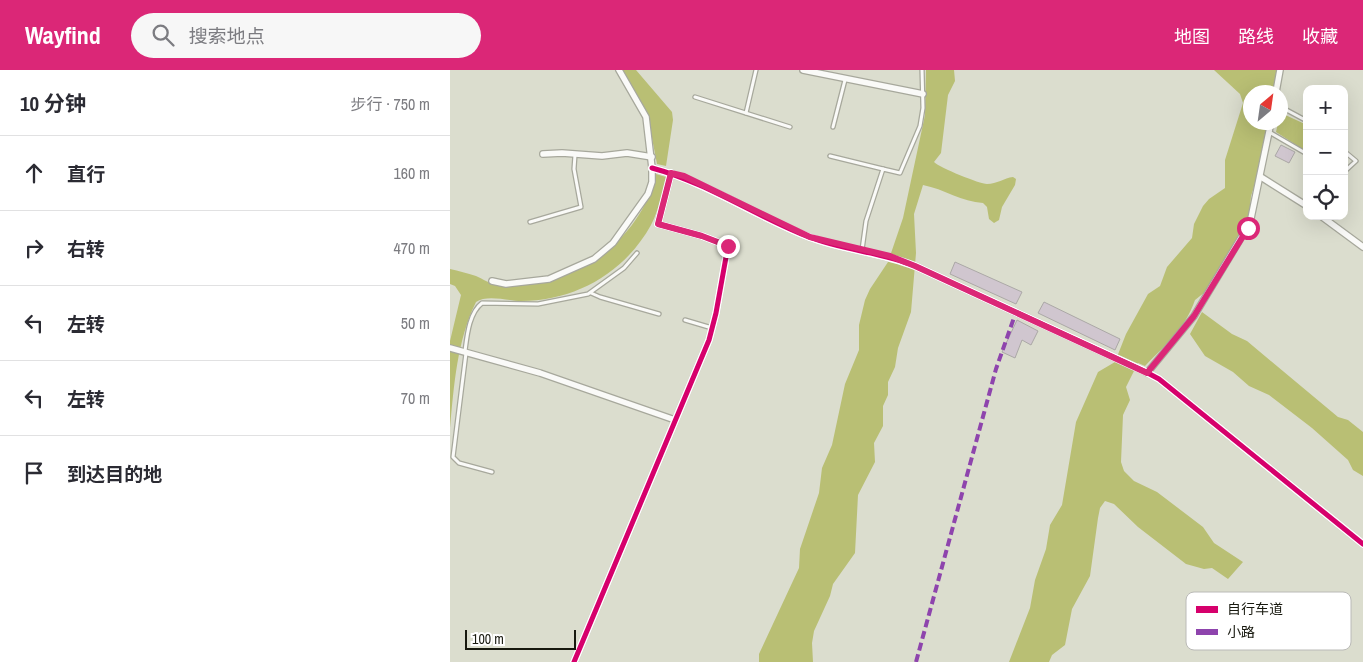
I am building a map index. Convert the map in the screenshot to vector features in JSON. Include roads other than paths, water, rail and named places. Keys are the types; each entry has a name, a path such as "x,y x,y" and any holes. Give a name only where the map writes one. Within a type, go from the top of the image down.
{"street":[{"path":"492,281 506,284 549,279 594,259 613,242 648,194 652,182 652,157 646,117 618,70"},
{"path":"803,70 845,80 923,94"},
{"path":"1277,85 1280,70"},
{"path":"1145,372 1186,328 1216,282 1250,223 1269,132"},
{"path":"543,154 602,156 627,153 652,157"},
{"path":"652,168 684,176 810,237 890,256 915,266 1145,372 1174,391 1363,544"},
{"path":"574,662 712,328 728,246 702,236 658,224 671,173"},
{"path":"1261,176 1303,203"},
{"path":"1326,220 1363,246"},
{"path":"450,348 540,373 675,420"}],"lane":[{"path":"746,113 756,70"},
{"path":"830,156 900,173 920,126 923,108 922,70"},
{"path":"833,127 845,80"},
{"path":"695,97 790,127"},
{"path":"1288,111 1303,119"},
{"path":"1269,132 1303,152"},
{"path":"530,222 581,207 574,169 575,154"},
{"path":"1348,154 1356,161 1348,168"},
{"path":"862,250 866,221 882,169"},
{"path":"492,472 460,463 452,458 468,328 476,310 482,303 538,304 591,293 600,283 624,268 637,253"},
{"path":"591,293 600,298 659,314"},
{"path":"685,320 712,328"}]}
